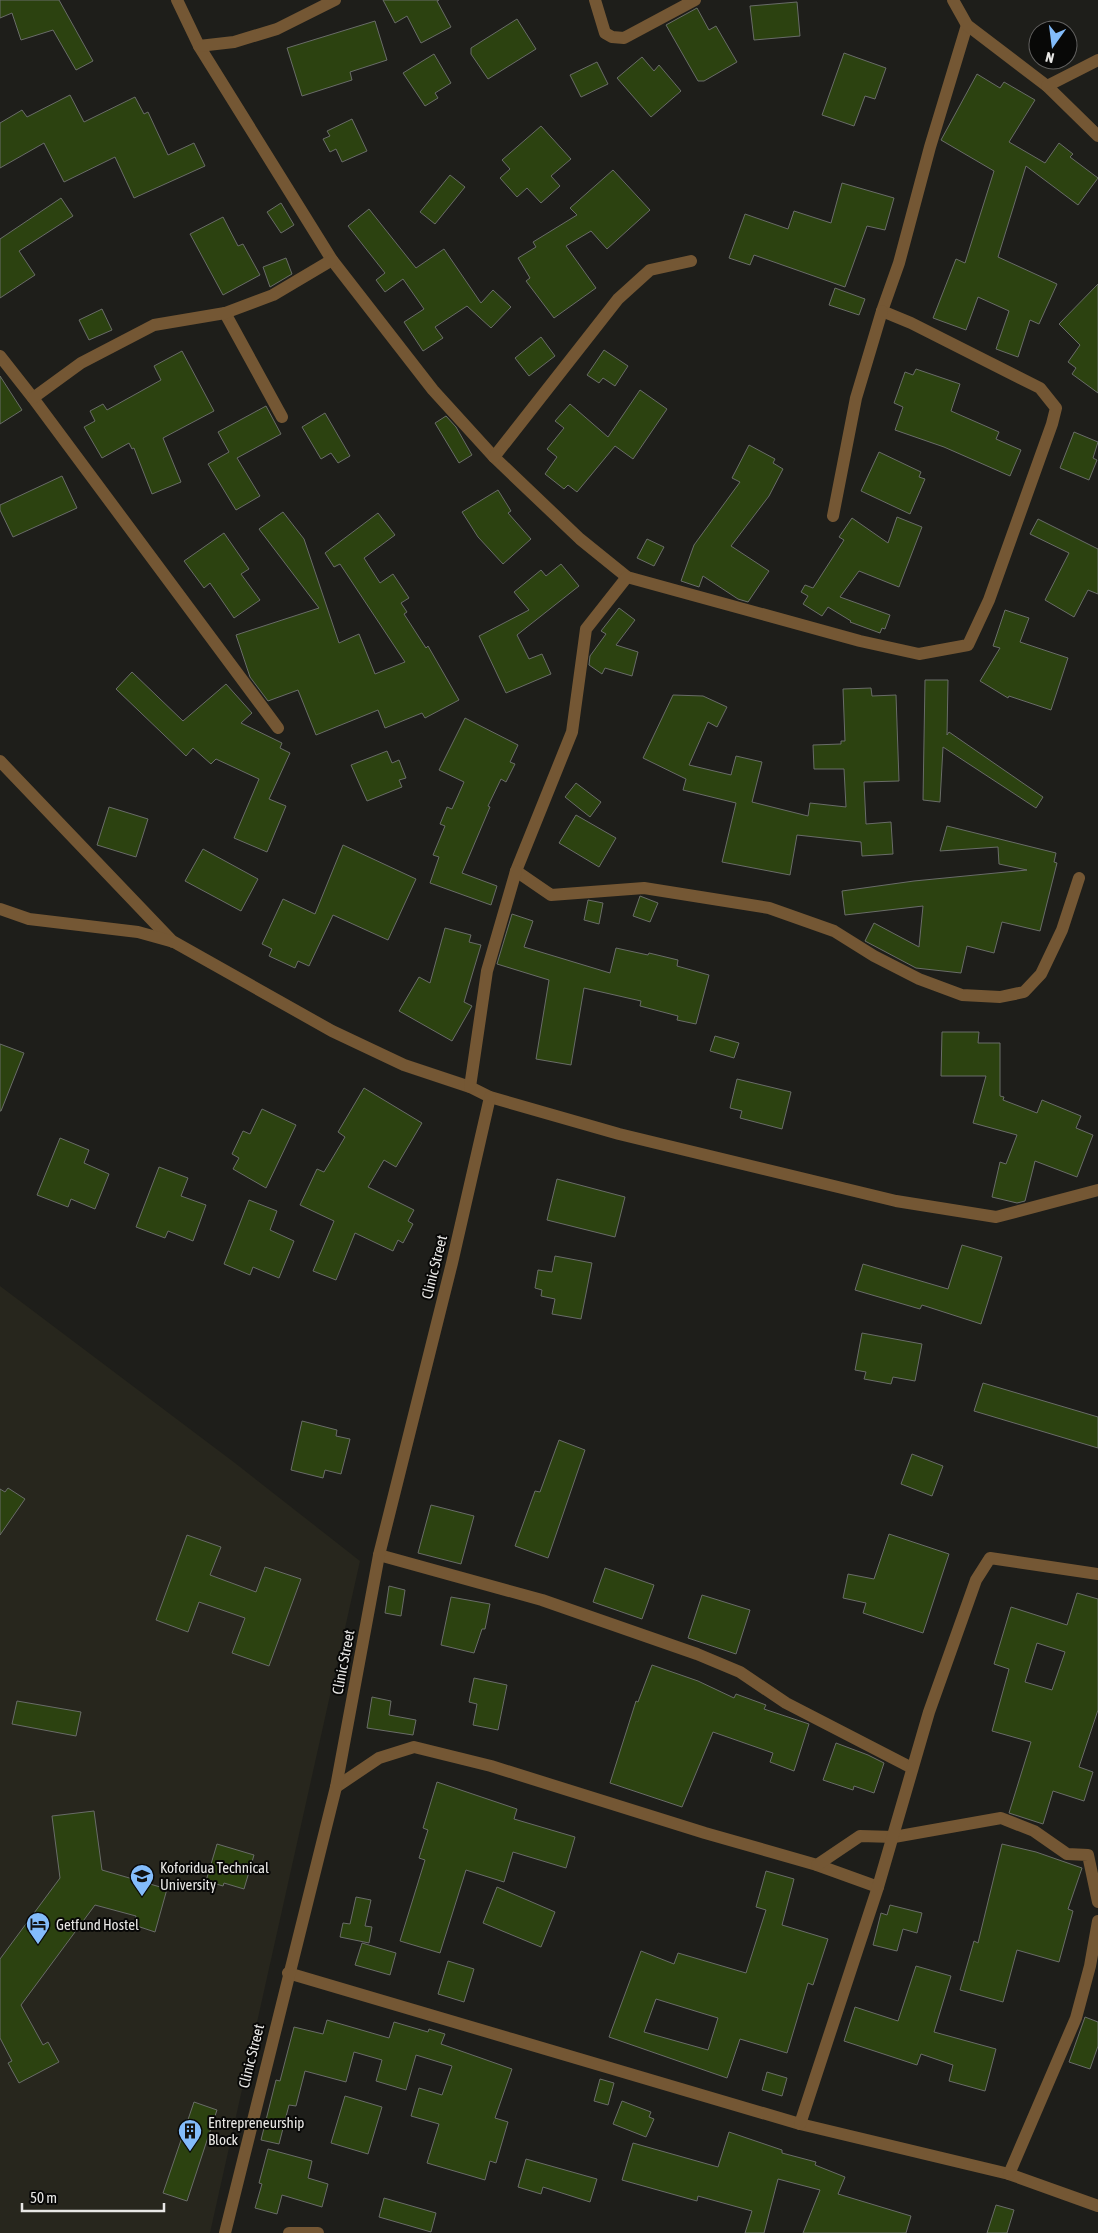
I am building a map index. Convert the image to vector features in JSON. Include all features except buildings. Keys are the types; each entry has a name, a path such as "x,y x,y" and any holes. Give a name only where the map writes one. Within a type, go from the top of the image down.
{"street":[{"path":"176,0 199,46 332,260 432,390 494,457 580,539 627,577 860,641 919,654 968,646 989,600 1056,408 1040,388 911,323 882,311"},
{"path":"199,46 234,42 278,29 335,0"},
{"path":"595,0 605,33 612,37 624,38 695,0"},
{"path":"953,0 966,25 1047,86 1098,136"},
{"path":"834,516 856,398 882,311 899,263 930,147 966,25"},
{"path":"1047,86 1098,60"},
{"path":"34,398 81,363 154,325 225,313 273,295 332,260"},
{"path":"494,457 618,299 650,270 691,261"},
{"path":"225,313 282,417"},
{"path":"0,356 34,398 278,728"},
{"path":"470,1087 487,971 516,871 572,732 586,629 627,577"},
{"path":"0,762 174,942"},
{"path":"516,871 551,895 644,888 769,908 834,931 874,956 919,979 962,995 1000,997 1024,992 1041,974 1062,930 1079,878"},
{"path":"0,908 29,919 138,932 174,942 332,1030 404,1065 470,1087 490,1096 619,1134 896,1201 996,1217 1098,1190"},
{"name":"Clinic Street","path":"225,2233 288,1973 336,1787 379,1555 452,1263 490,1096"},
{"path":"379,1555 542,1600 697,1654 740,1672 786,1703 912,1768"},
{"path":"800,2124 878,1887 912,1768 976,1580 990,1558 1098,1574"},
{"path":"336,1787 379,1758 414,1747 491,1766 705,1833 817,1865 878,1887"},
{"path":"817,1865 860,1836 894,1836 1002,1818 1034,1831 1067,1854 1088,1855 1098,1902"},
{"path":"1009,2174 1076,2018 1090,1966 1098,1921"},
{"path":"288,1973 800,2124 1009,2174 1098,2206"},
{"path":"289,2233 318,2233"}],"shaded area":[{"name":"Koforidua Technical University","path":"0,1286 235,1463 360,1561 210,2233 0,2233"}],"place":[{"name":"Koforidua Technical University","path":"142,1897"},
{"name":"Getfund Hostel","path":"38,1945"},
{"name":"Entrepreneurship Block","path":"190,2152"}]}
